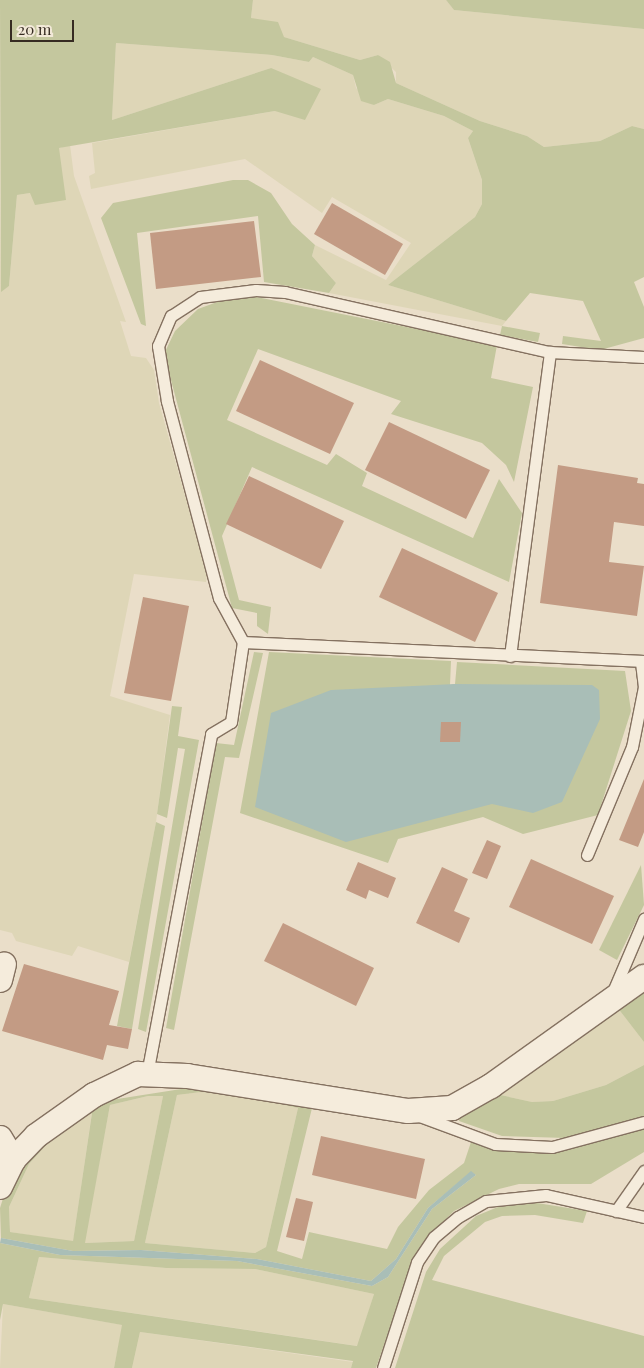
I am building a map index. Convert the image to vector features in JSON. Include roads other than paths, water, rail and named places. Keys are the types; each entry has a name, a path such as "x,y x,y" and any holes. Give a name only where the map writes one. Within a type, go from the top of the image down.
{"street":[{"path":"0,1187 13,1160 74,1107 125,1078 147,1074 408,1111 439,1111 468,1100 644,977"},
{"path":"0,1138 13,1160"}],"lane":[{"path":"147,1074 211,734 231,722 244,642 218,598 167,401 158,346 171,316 200,296 256,290 285,292 550,352 644,356"},
{"path":"510,656 550,352"},
{"path":"244,642 643,661 644,687 632,747 587,855"},
{"path":"609,1001 644,919"},
{"path":"408,1111 495,1144 526,1146 581,1143 644,1122"},
{"path":"616,1211 644,1171"},
{"path":"382,1368 417,1262 434,1237 458,1217 486,1201 514,1196 546,1195 644,1217"}],"water":[{"path":"455,684 592,685 599,690 600,719 562,802 533,813 492,804 346,842 255,807 271,713 331,690"},
{"path":"471,1171 476,1175 432,1209 388,1277 372,1286 237,1261 60,1255 0,1243 1,1238 73,1251 141,1250 257,1259 371,1281 396,1259 428,1208"}]}
